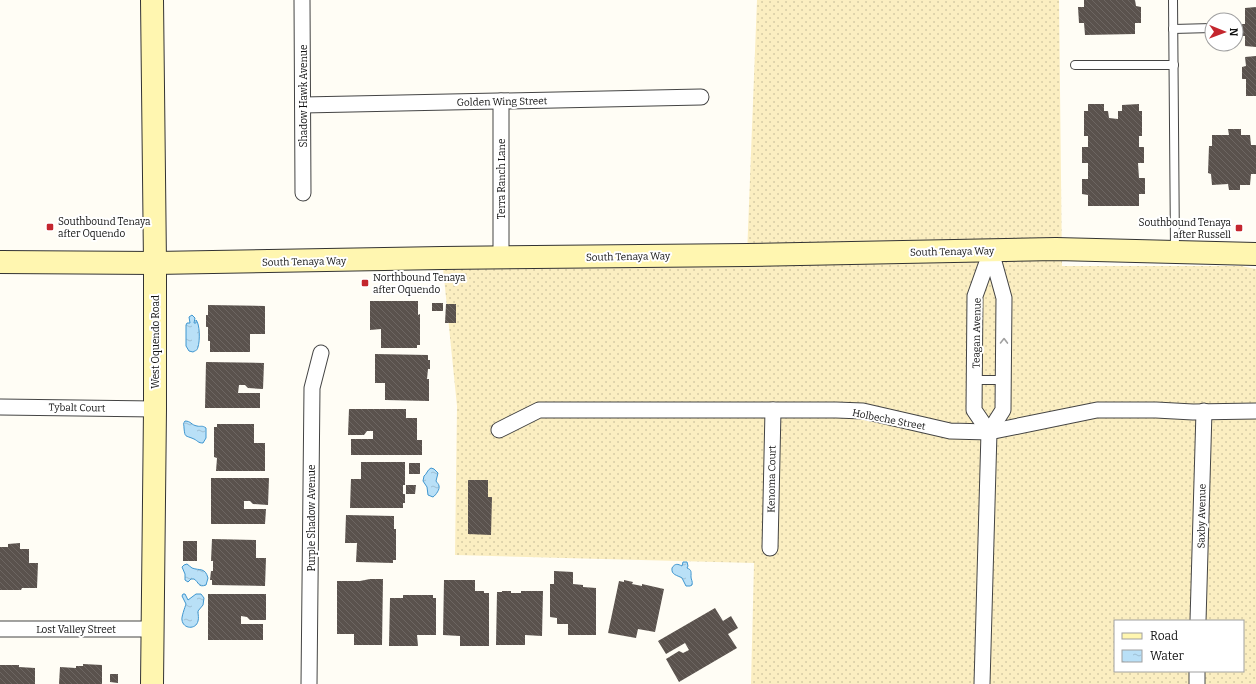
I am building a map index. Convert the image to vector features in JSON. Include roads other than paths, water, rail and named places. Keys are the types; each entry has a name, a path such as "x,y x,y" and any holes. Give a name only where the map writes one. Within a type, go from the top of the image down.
{"street":[{"name":"West Oquendo Road","path":"152,0 155,264 152,684"},
{"name":"Shadow Hawk Avenue","path":"302,0 303,193"},
{"name":"Golden Wing Street","path":"303,105 701,97"},
{"name":"Terra Ranch Lane","path":"501,101 501,257"},
{"name":"South Tenaya Way","path":"0,262 155,264 501,257 1056,249 1256,254"},
{"name":"Teagan Avenue","path":"989,432 974,410 974,380 975,296 991,251"},
{"path":"982,684 989,432 1003,410 1004,298 991,251"},
{"name":"Purple Shadow Avenue","path":"309,684 312,388 321,353"},
{"name":"Tybalt Court","path":"0,407 155,409"},
{"name":"Holbeche Street","path":"499,430 539,410 836,410 863,412 950,431 989,432 1097,410 1256,411"},
{"name":"Kenoma Court","path":"770,548 772,410"},
{"name":"Saxby Avenue","path":"1198,620 1204,411"},
{"name":"Lost Valley Street","path":"0,629 152,629"},
{"path":"1197,672 1197,684"}],"lane":[{"path":"1173,0 1175,252"},
{"path":"1173,29 1204,28"},
{"path":"1075,65 1174,65"},
{"path":"974,380 1003,380"}],"water":[{"path":"192,315 195,318 194,323 196,323 196,320 197,322 199,333 198,348 193,352 189,351 186,346 186,325 187,323 190,323 189,317"},
{"path":"185,421 206,428 206,438 203,443 185,435 183,424"},
{"path":"431,468 438,473 436,481 439,485 438,492 433,497 428,495 427,487 423,481 424,476"},
{"path":"683,562 687,562 687,568 691,571 692,585 690,586 686,586 682,578 672,572 674,565 678,564 682,566"},
{"path":"187,564 192,568 205,572 208,578 206,585 201,586 194,579 191,579 188,582 185,580 185,574 182,567"},
{"path":"185,594 188,600 196,594 201,594 204,598 203,605 198,611 197,624 192,627 187,627 182,620 186,604 182,596"}],"place":[{"name":"Southbound Tenaya after Oquendo","path":"50,227"},
{"name":"Southbound Tenaya after Russell","path":"1239,228"},
{"name":"Northbound Tenaya after Oquendo","path":"365,283"}]}
